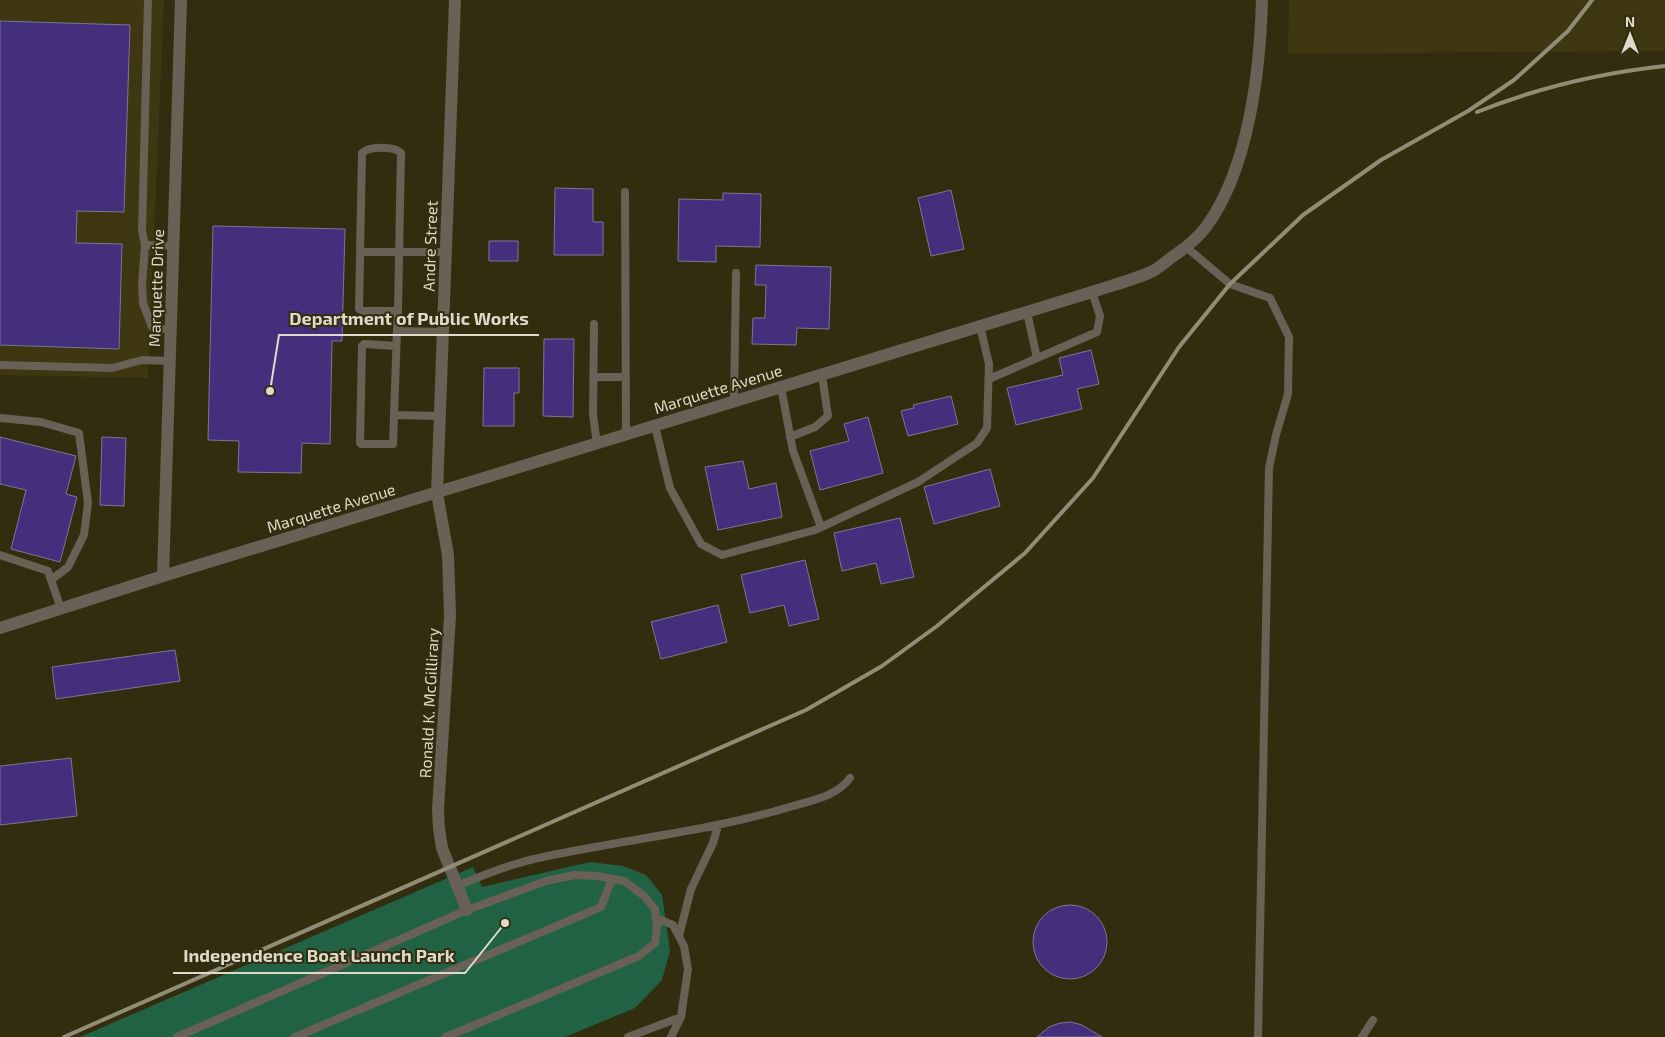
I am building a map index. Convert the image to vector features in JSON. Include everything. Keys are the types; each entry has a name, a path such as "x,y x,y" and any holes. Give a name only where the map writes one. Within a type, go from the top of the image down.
{"street":[{"name":"Marquette Drive","path":"163,576 181,0"},
{"name":"Andre Street","path":"437,493 455,0"},
{"name":"Marquette Avenue","path":"0,628 163,576 1092,292 1154,270 1186,247 1206,228 1221,202 1235,168 1254,91 1261,34 1262,0"},
{"name":"Ronald K. McGillirary","path":"437,493 448,555 450,616 438,809 439,828 442,848 467,910"}],"lane":[{"path":"148,0 142,231 145,244 142,285 143,303 154,329 171,330"},
{"path":"396,346 364,344 362,346 361,444 393,444 398,312 401,153 396,149 368,148 362,153 360,310 364,312 398,312"},
{"path":"625,192 626,435"},
{"path":"145,244 173,246"},
{"path":"1186,247 1230,284 1270,298 1289,337 1288,394 1269,468 1258,1037"},
{"path":"360,252 446,252"},
{"path":"734,401 736,273"},
{"path":"989,379 1097,332 1100,316 1092,292"},
{"path":"1027,312 1037,358"},
{"path":"594,324 593,414 597,444"},
{"path":"655,426 670,488 701,544 722,555 821,527 918,482 977,443 987,428 989,379 989,364 980,326"},
{"path":"397,331 442,332"},
{"path":"0,365 112,368 142,360 170,361"},
{"path":"790,437 815,427 828,416 822,375"},
{"path":"594,377 626,377"},
{"path":"781,387 793,451 821,527"},
{"path":"394,415 440,416"},
{"path":"0,418 41,422 79,433 88,503 84,535 68,568 51,580"},
{"path":"0,555 48,571 61,609"},
{"path":"457,886 504,867 544,857 718,826 827,795 844,786 850,778"},
{"path":"679,936 691,889 713,843 718,826"},
{"path":"177,1037 467,910 546,881 575,875 597,876 624,881 643,895 654,909 657,927 655,943 639,956 446,1037"},
{"path":"295,1037 601,907 612,878"},
{"path":"656,918 673,926 684,946 688,969 681,1017 671,1037"},
{"path":"628,1037 681,1017"},
{"path":"1362,1037 1374,1020"}],"shaded area":[{"path":"0,0 164,0 148,378 0,375"},
{"path":"1289,0 1665,0 1665,51 1288,54"}],"green space":[{"path":"590,862 623,866 646,875 662,895 670,951 662,980 635,1008 565,1037 80,1037 473,867 482,887"}],"building":[{"path":"0,21 130,25 124,212 77,211 76,243 122,244 119,349 0,345"},
{"path":"555,188 593,189 593,222 603,222 603,255 554,255"},
{"path":"951,190 964,249 931,256 918,198"},
{"path":"723,193 761,194 760,247 716,246 716,262 678,261 679,199 723,200"},
{"path":"213,226 345,229 342,341 332,341 330,444 302,443 301,473 238,472 239,441 208,440"},
{"path":"489,241 518,241 518,261 489,261"},
{"path":"756,265 831,267 829,329 797,328 796,345 752,344 753,318 765,318 766,285 755,285"},
{"path":"544,339 574,339 573,417 543,416"},
{"path":"1091,350 1099,384 1077,389 1082,409 1016,425 1007,388 1063,375 1059,358"},
{"path":"484,368 519,368 519,393 514,393 514,426 483,426"},
{"path":"951,396 958,424 908,436 901,411 914,408 913,405"},
{"path":"868,417 883,473 820,490 810,451 849,441 844,424"},
{"path":"0,437 76,456 66,494 77,497 60,562 11,549 26,490 0,484"},
{"path":"102,437 126,438 124,506 100,505"},
{"path":"743,461 749,489 776,483 782,517 718,530 705,467"},
{"path":"990,469 1000,506 934,524 924,487"},
{"path":"900,518 914,577 881,584 876,563 842,571 834,533"},
{"path":"805,560 819,619 789,626 784,605 750,613 741,575"},
{"path":"718,605 727,642 661,659 651,622"},
{"path":"175,650 180,681 56,699 52,667"},
{"path":"71,758 77,816 0,825 0,766"},
{"path":"1070,905 1091,911 1101,921 1107,942 1101,963 1091,973 1070,979 1049,973 1039,963 1033,942 1039,921 1049,911"},
{"path":"1071,1022 1082,1025 1102,1037 1037,1037 1049,1027"}],"railway":[{"path":"64,1037 806,710 882,666 937,626 1025,553 1093,478 1179,347 1230,284 1303,215 1381,160 1468,111 1514,80 1568,31 1592,0"},
{"path":"1477,112 1546,89 1593,77 1665,66"}],"place":[{"name":"Department of Public Works","path":"270,391"},
{"name":"Independence Boat Launch Park","path":"505,923"}]}
